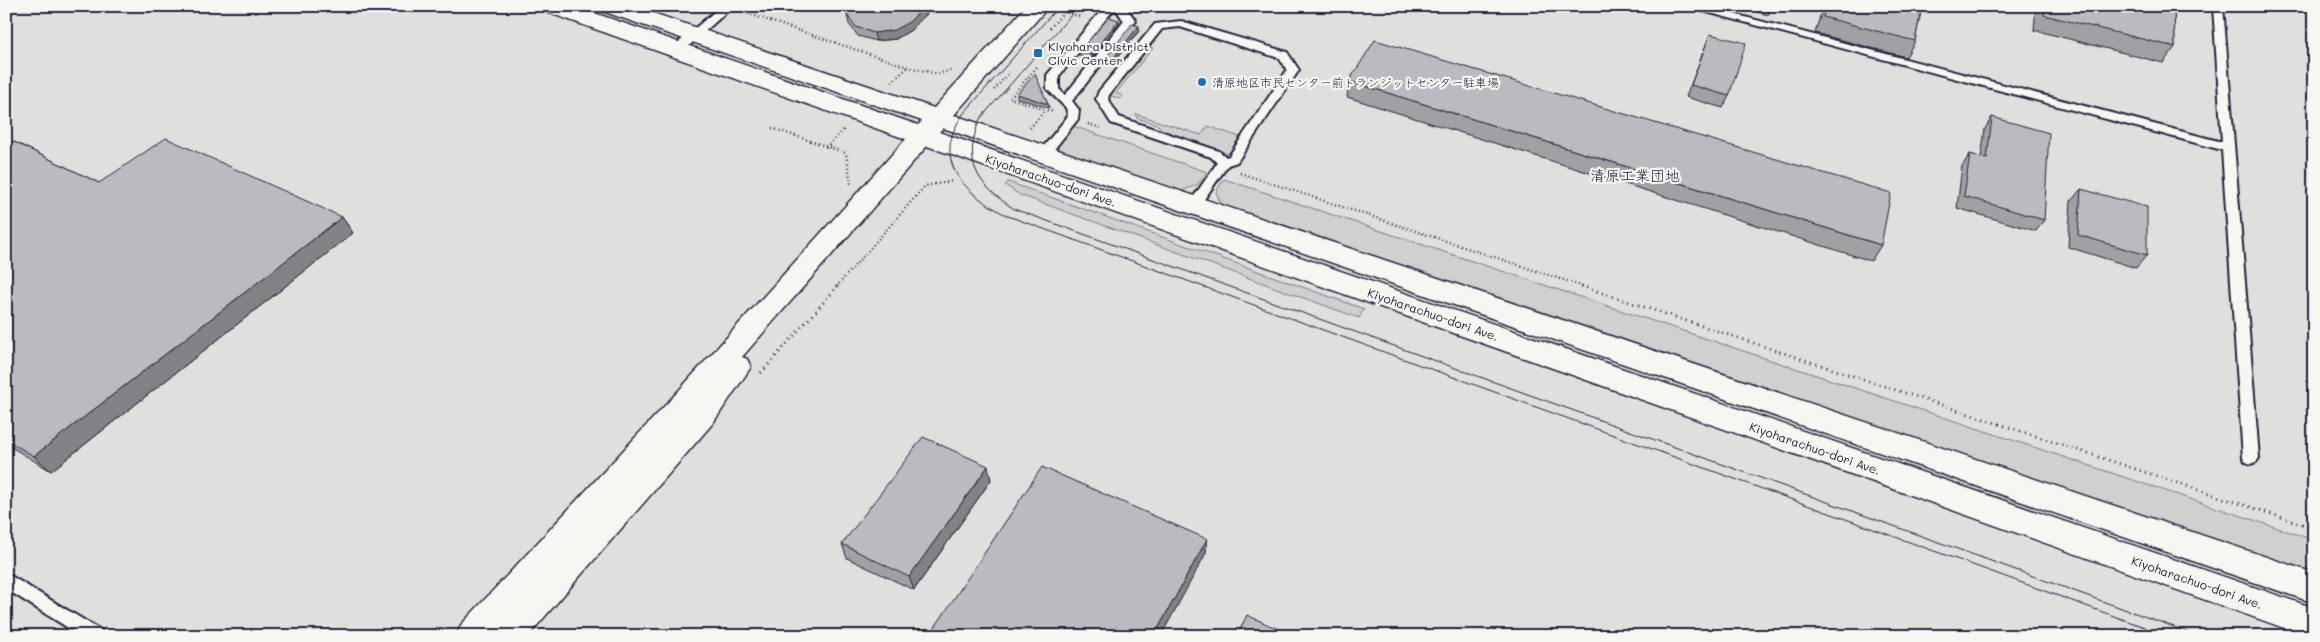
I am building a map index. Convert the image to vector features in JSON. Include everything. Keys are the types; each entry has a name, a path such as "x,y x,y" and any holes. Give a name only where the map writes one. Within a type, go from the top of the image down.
{"street":[{"name":"Kiyoharachuo-dori Ave.","path":"552,6 676,50 931,127 1044,154 2314,588"},
{"name":"Kiyoharachuo-dori Ave.","path":"610,6 693,35 931,127 2314,623"},
{"path":"473,636 806,267 1038,6"},
{"path":"507,636 703,416 806,267"}],"lane":[{"path":"1044,154 1072,118 1074,112 1053,90 1051,82 1053,75 1110,6"},
{"path":"1065,102 1130,21 1120,6"},
{"path":"1690,6 2227,146"},
{"path":"2218,6 2251,458"},
{"path":"676,50 727,7"},
{"path":"1194,205 1222,164 1232,159 1293,70 1283,55 1180,24 1159,26 1103,94 1102,99 1115,120 1215,154 1222,164"},
{"path":"6,580 96,636"}],"path":[{"path":"727,7 908,67 938,74"},
{"path":"1050,28 1064,12 1081,17"},
{"path":"891,83 908,67"},
{"path":"992,92 1010,72"},
{"path":"1010,98 1109,131"},
{"path":"1028,130 1045,110"},
{"path":"826,148 850,123"},
{"path":"772,128 826,148 846,152 851,184 844,191"},
{"path":"1222,164 2314,528"},
{"path":"758,376 926,186 953,181"}],"shaded area":[{"path":"6,6 2314,6 2314,636 6,636"},
{"path":"1147,46 1153,48 1116,93 1123,96 1120,99 1108,95"},
{"path":"1136,114 1201,135 1208,126 1240,137 1228,154 1168,134 1156,124 1137,118"},
{"path":"1073,126 1207,172 1197,185 1181,191 1055,148"},
{"path":"1224,179 2314,540 2314,574 1221,204 1216,192"},
{"path":"1008,182 1364,309 1359,318 1020,195 1005,185"}],"building":[{"path":"852,6 925,6 909,22 894,30 874,33 856,27 847,15"},
{"path":"1826,6 1922,6 1915,41 1823,17"},
{"path":"2045,6 2174,6 2175,47 2044,15"},
{"path":"1109,17 1119,20 1091,55 1080,51"},
{"path":"1132,24 1139,26 1111,61 1105,59"},
{"path":"1710,34 1746,43 1729,96 1691,85"},
{"path":"1375,40 1891,193 1881,245 1349,81"},
{"path":"1035,74 1048,104 1017,94"},
{"path":"1992,117 2049,133 2044,220 1964,196 1970,154 1987,159"},
{"path":"6,138 99,183 166,138 342,217 34,456 6,440"},
{"path":"2081,189 2147,207 2147,255 2078,235"},
{"path":"923,437 988,466 909,577 842,544"},
{"path":"1042,467 1207,539 1154,636 929,636"},
{"path":"1247,615 1293,636 1237,636"}],"tram line":[{"path":"1059,6 964,113 954,130 950,146 951,161 957,174 966,186 992,207 1008,216 2169,636"},
{"path":"1079,6 980,119 975,134 973,160 976,171 991,191 1014,209 2199,636"}],"place":[{"name":"Kiyohara District Civic Center","path":"1038,53"},
{"name":"清原地区市民センター前トランジットセンター駐車場","path":"1202,82"}],"district":[{"name":"清原工業団地","path":"1635,175"}]}
